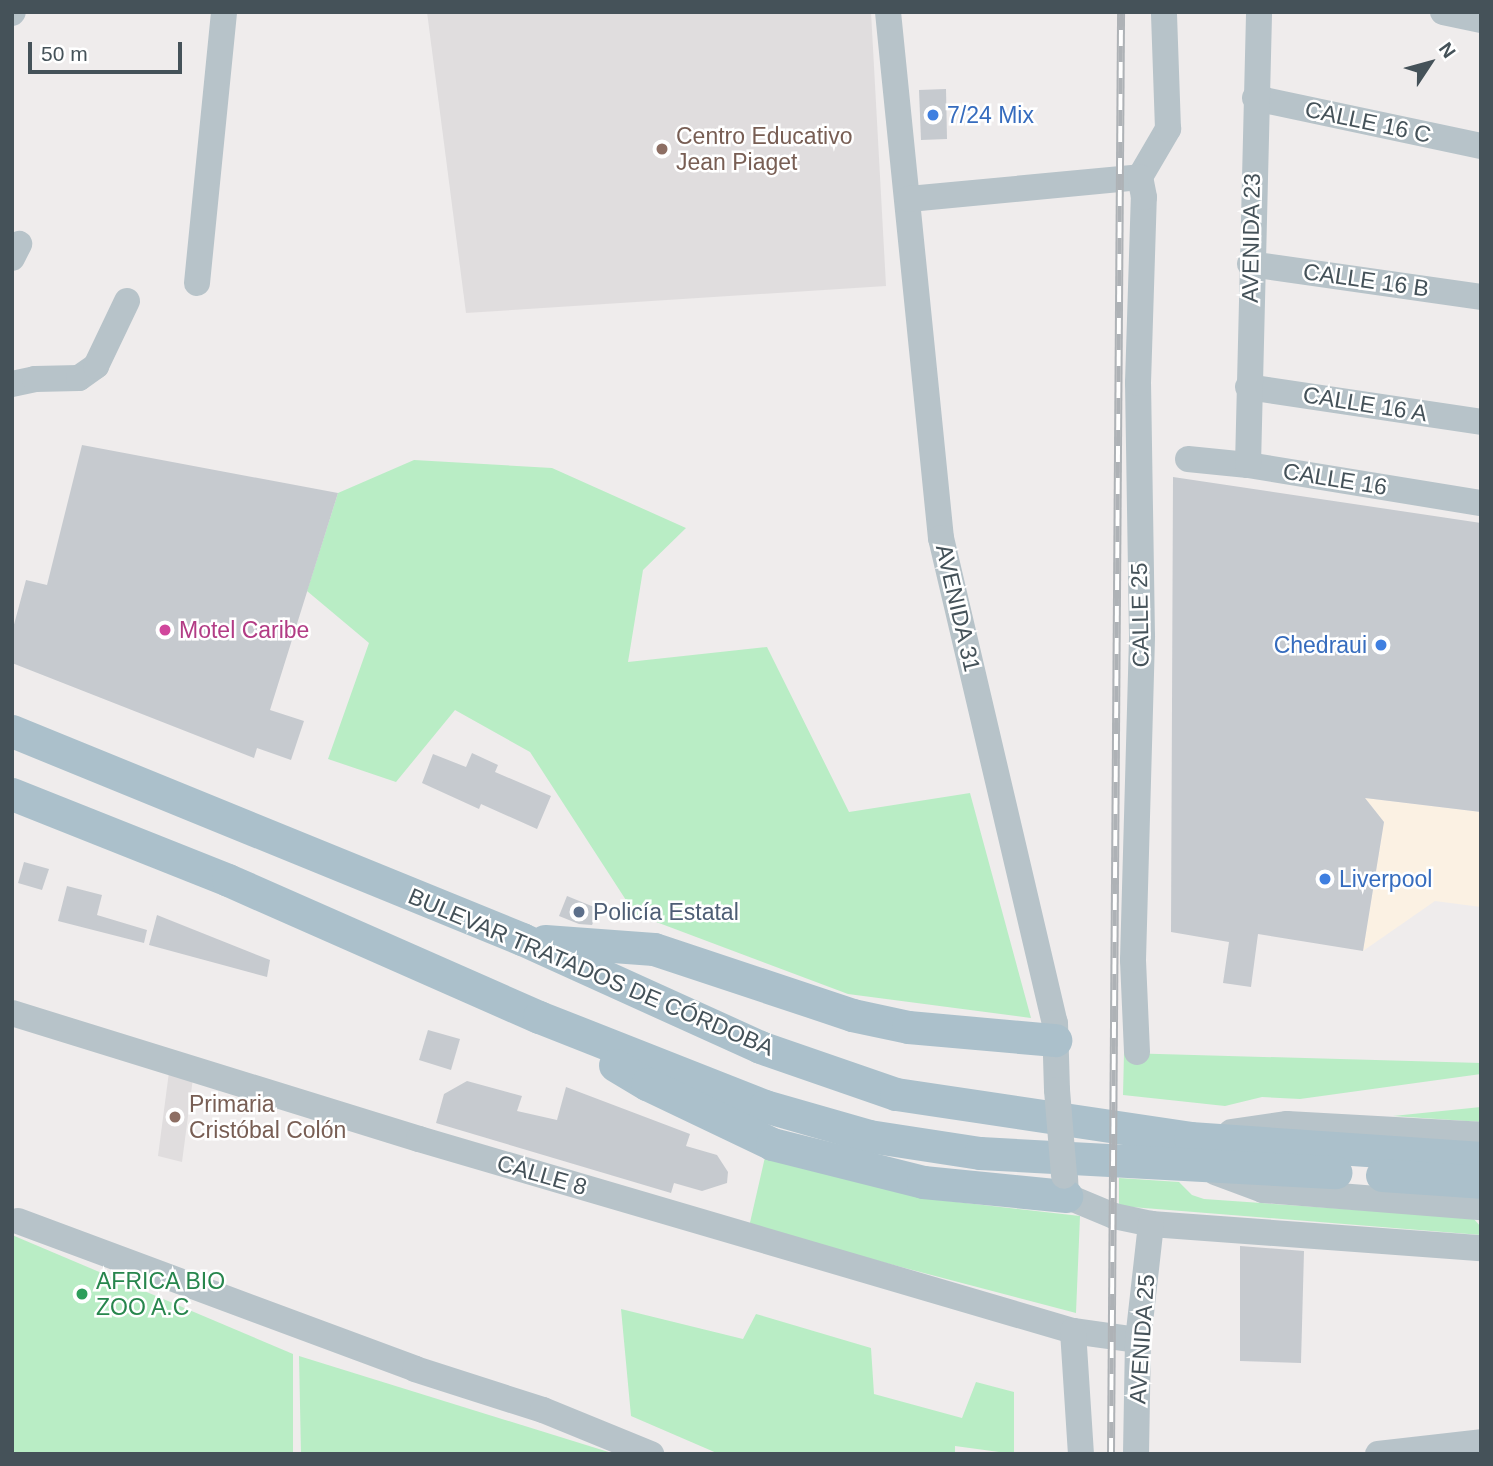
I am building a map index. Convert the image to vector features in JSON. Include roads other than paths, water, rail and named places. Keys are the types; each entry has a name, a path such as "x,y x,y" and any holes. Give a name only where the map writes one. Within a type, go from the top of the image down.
{"main road":[{"name":"BULEVAR TRATADOS DE CÓRDOBA","path":"12,731 522,939 761,1047 895,1094 1190,1150 1481,1182"},
{"name":"BULEVAR TRATADOS DE CÓRDOBA","path":"12,794 228,880 539,1017 765,1106 869,1136 980,1153 1190,1150 1481,1158"},
{"path":"522,939 654,949 852,1014 908,1027 1055,1040"},
{"path":"539,1017 647,1084 772,1144 923,1182 1065,1186"}],"street":[{"path":"197,283 224,12"},
{"name":"AVENIDA 31","path":"888,12 909,199 941,538 1055,1023 1057,1090 1065,1186"},
{"path":"909,199 1140,177 1168,129 1164,12"},
{"name":"AVENIDA 23","path":"1248,464 1250,264 1259,12"},
{"path":"1443,12 1481,20"},
{"name":"CALLE 16 C","path":"1255,98 1481,146"},
{"name":"CALLE 25","path":"1137,1052 1133,960 1142,636 1138,383 1144,197 1140,177"},
{"name":"CALLE 16 B","path":"1250,264 1481,297"},
{"path":"12,384 35,379 79,378 96,366 127,301"},
{"name":"CALLE 16 A","path":"1248,387 1481,422"},
{"name":"CALLE 16","path":"1188,459 1248,464 1481,503"},
{"name":"CALLE 8","path":"12,1013 419,1139 1073,1331 1138,1340"},
{"name":"BULEVAR TRATADOS DE CÓRDOBA","path":"1190,1150 1287,1124 1481,1135"},
{"name":"BULEVAR TRATADOS DE CÓRDOBA","path":"1190,1150 1264,1190 1481,1208"},
{"path":"1065,1186 1114,1216 1151,1224 1481,1248"},
{"path":"18,1221 415,1369 543,1410 651,1454"},
{"name":"AVENIDA 25","path":"1136,1454 1138,1340 1151,1224"},
{"path":"1073,1331 1081,1454"},
{"path":"1378,1454 1481,1442"}],"railway":[{"path":"1111,1454 1121,12"}],"place":[{"name":"7/24 Mix","path":"933,115"},
{"name":"Centro Educativo Jean Piaget","path":"662,149"},
{"name":"Motel Caribe","path":"165,630"},
{"name":"Chedraui","path":"1381,645"},
{"name":"Liverpool","path":"1325,879"},
{"name":"Policía Estatal","path":"579,912"},
{"name":"Primaria Cristóbal Colón","path":"175,1117"},
{"name":"AFRICA BIO ZOO A.C","path":"82,1294"}]}
